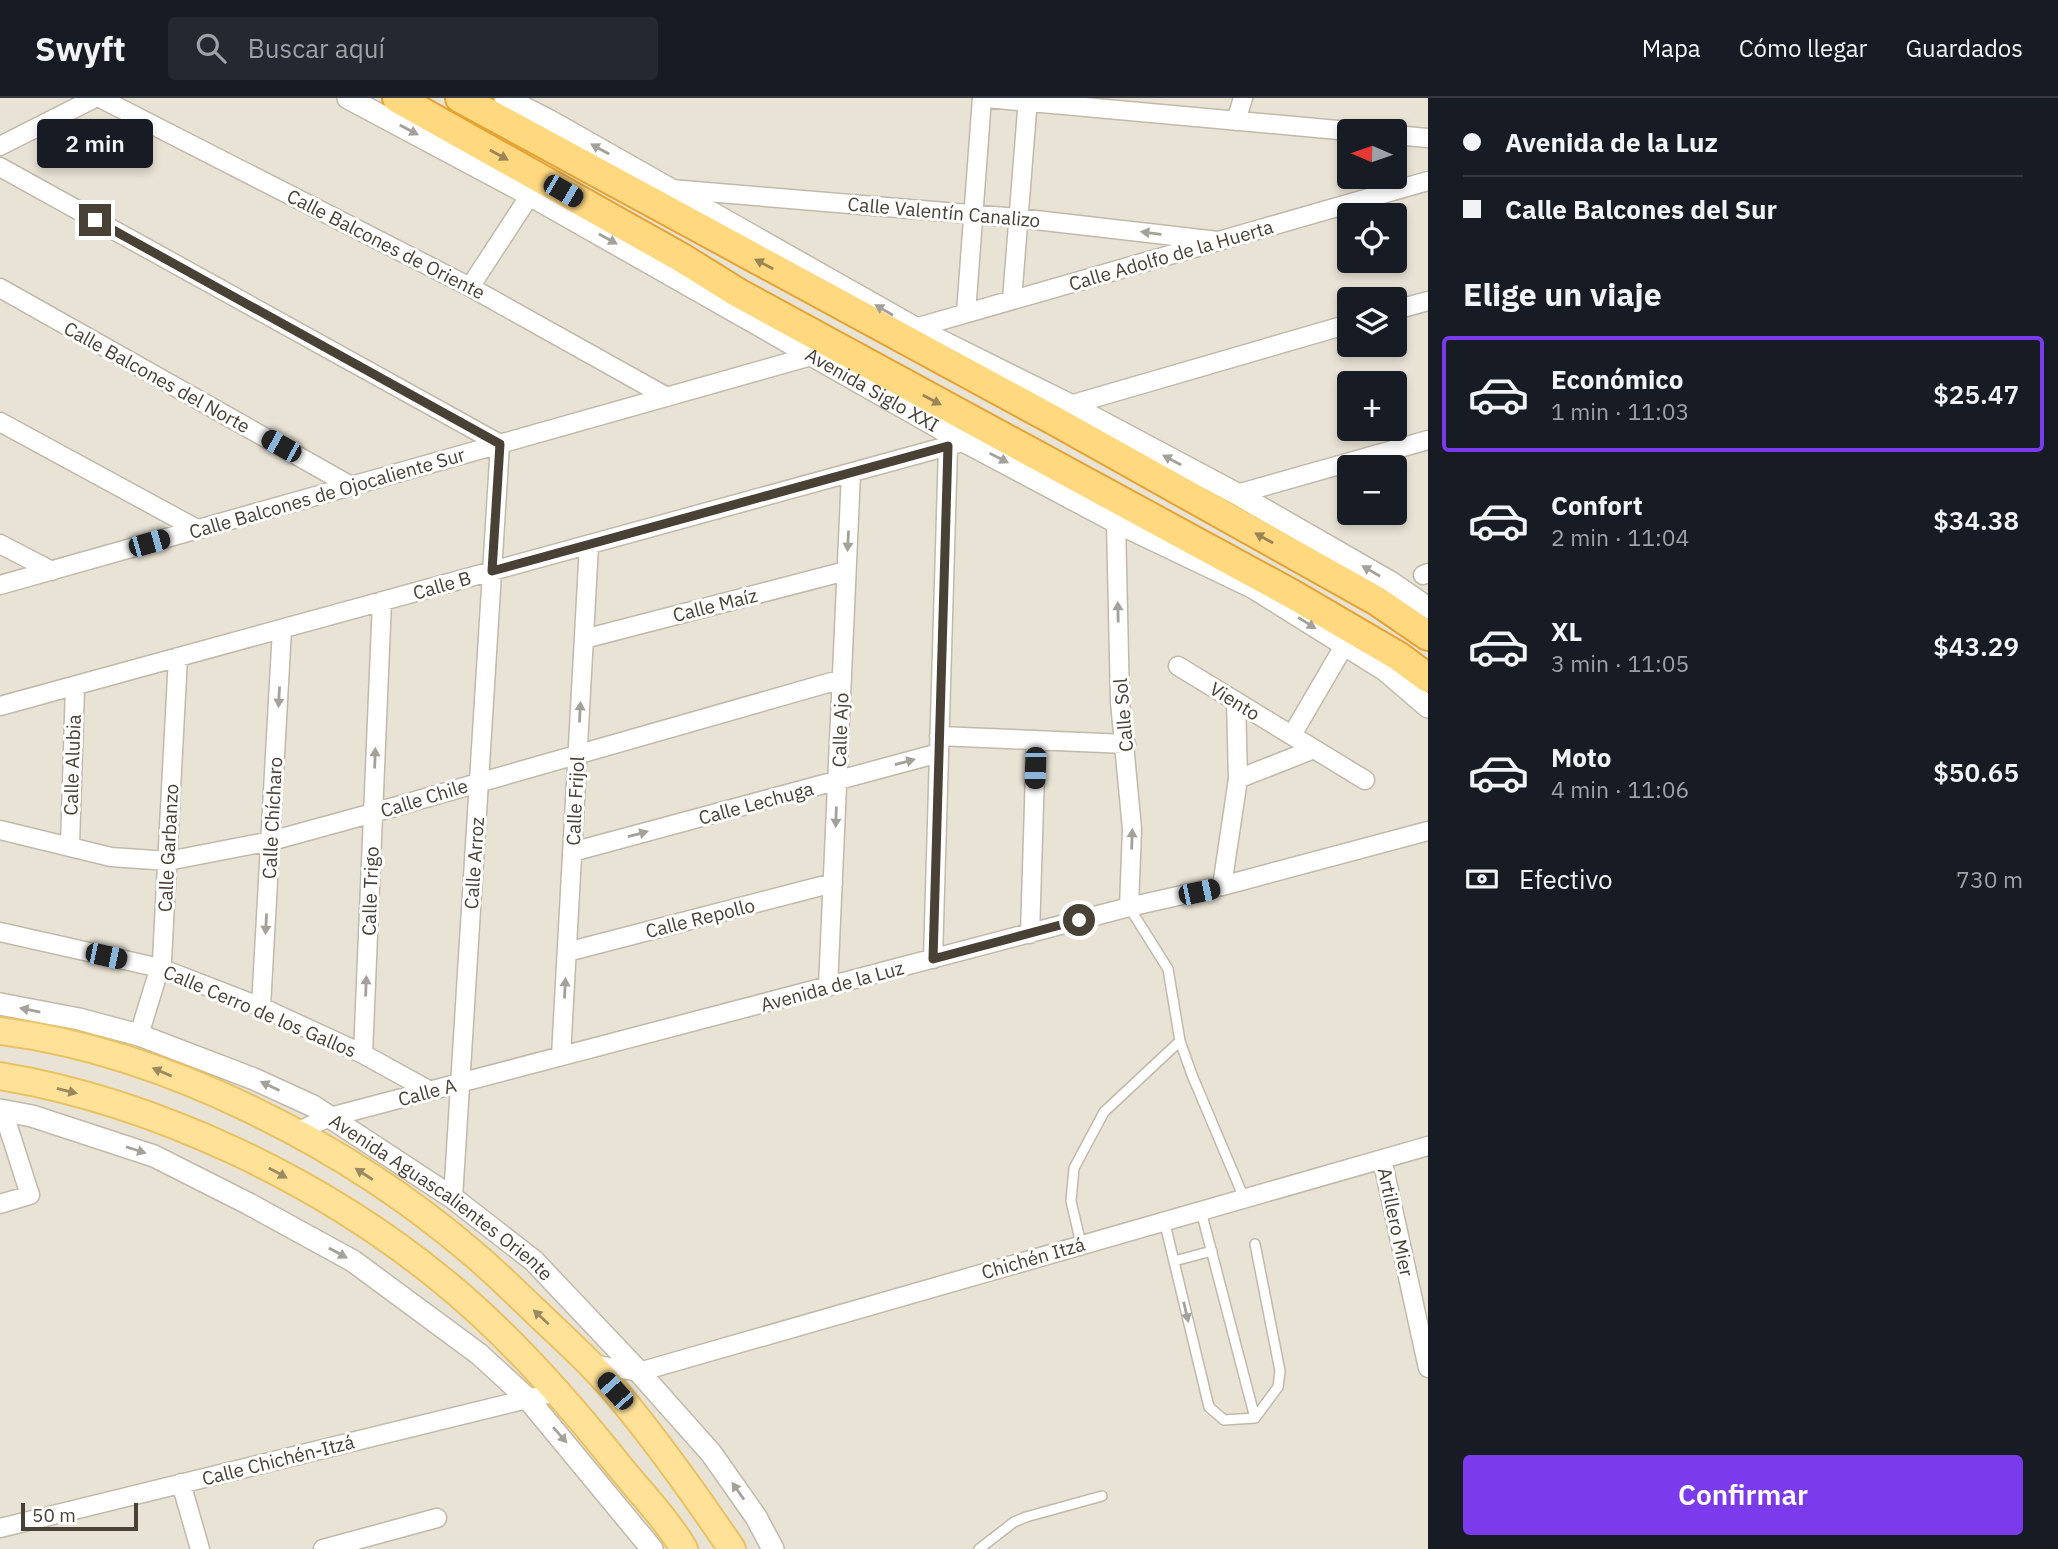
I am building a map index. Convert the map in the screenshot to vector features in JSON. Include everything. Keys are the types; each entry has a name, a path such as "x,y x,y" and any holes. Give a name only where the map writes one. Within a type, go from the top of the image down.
{"highway":[{"name":"Avenida Siglo XXI","path":"397,98 682,258 740,294 1292,594 1398,656 1428,678"},
{"path":"460,98 557,148 827,299 1064,414 1377,601 1428,636"},
{"path":"548,120 557,148"},
{"path":"707,294 740,294"},
{"path":"827,299 857,294"}],"main road":[{"name":"Avenida Aguascalientes Oriente","path":"0,1031 44,1037 146,1066 309,1138 392,1192 476,1255 590,1364 634,1414 732,1549"},
{"path":"0,1076 122,1105 244,1154 344,1210 443,1281 517,1349 598,1441 684,1549"}],"street":[{"path":"0,146 95,98"},
{"name":"Calle Balcones de Oriente","path":"100,98 470,287 667,397"},
{"name":"Avenida Siglo XXI","path":"348,98 530,195 815,355 957,444 1254,588 1385,670 1428,707"},
{"path":"505,98 670,188 1064,414 1237,494 1392,583 1428,608"},
{"path":"966,313 984,98 1118,104 1236,121 1337,130"},
{"path":"1236,121 1242,98"},
{"path":"1012,300 1027,100"},
{"path":"1407,136 1428,138"},
{"path":"0,167 500,444"},
{"name":"Calle Adolfo de la Huerta","path":"915,328 1428,181"},
{"name":"Calle Valentín Canalizo","path":"670,188 1018,218 1218,241"},
{"path":"470,287 530,195"},
{"name":"Calle Balcones del Norte","path":"0,289 351,486"},
{"path":"1407,307 1428,301"},
{"path":"1064,414 1337,328"},
{"name":"Calle Balcones de Ojocaliente Sur","path":"0,585 815,355"},
{"path":"0,422 197,529"},
{"path":"1237,494 1428,440"},
{"name":"Calle Arroz","path":"453,1198 500,444"},
{"path":"933,959 939,744 957,444"},
{"name":"Calle B","path":"0,706 957,444"},
{"name":"Calle Ajo","path":"828,987 851,473"},
{"name":"Calle Sol","path":"1116,522 1121,702 1132,829 1129,907"},
{"path":"0,544 52,571"},
{"name":"Calle Frijol","path":"561,1056 589,545"},
{"name":"Calle Maíz","path":"584,639 846,571"},
{"name":"Calle Trigo","path":"363,1054 382,601"},
{"name":"Calle Chícharo","path":"261,1007 282,629"},
{"path":"1292,735 1345,646"},
{"name":"Calle Garbanzo","path":"139,1035 162,960 178,657"},
{"name":"Viento","path":"1178,666 1365,780"},
{"name":"Calle Chile","path":"0,830 111,857 168,861 271,841 842,679"},
{"name":"Calle Alubia","path":"70,845 75,685"},
{"path":"1222,887 1238,779 1236,701"},
{"path":"1030,934 1036,740"},
{"name":"Calle Lechuga","path":"572,852 837,780 939,744 1036,740 1126,744"},
{"path":"1238,779 1314,749"},
{"name":"Avenida de la Luz","path":"561,1056 1129,907 1222,887 1428,831"},
{"name":"Calle Repollo","path":"567,952 833,883"},
{"name":"Calle Cerro de los Gallos","path":"0,932 160,968 261,1007 363,1054 430,1091"},
{"name":"Avenida Aguascalientes Oriente","path":"0,1004 79,1019 139,1035 254,1079 313,1106 453,1198 534,1261 639,1372 711,1452 756,1517 774,1549"},
{"name":"Calle A","path":"296,1132 330,1117 561,1056"},
{"path":"0,1204 30,1195 8,1156 2,1110 32,1116 154,1156 249,1203 353,1261 470,1347 528,1399 652,1549"},
{"name":"Chichén Itzá","path":"639,1372 1428,1146"},
{"name":"Artillero Mier","path":"1382,1159 1428,1368"},
{"path":"590,1364 639,1372"},
{"name":"Calle Chichén-Itzá","path":"0,1528 556,1392"},
{"path":"181,1483 200,1549"},
{"path":"327,1548 437,1518"}],"lane":[{"path":"1129,907 1168,969 1180,1041 1244,1198"},
{"path":"1081,1244 1071,1201 1074,1168 1104,1112 1180,1041"},
{"path":"1201,1210 1255,1418"},
{"path":"1164,1220 1209,1407 1224,1420 1255,1418 1278,1387 1280,1371 1255,1244"},
{"path":"1174,1261 1212,1251"},
{"path":"979,1549 1014,1522 1102,1496"}],"shaded area":[{"path":"0,98 1428,98 1428,1549 0,1549"}],"route":[{"path":"95,220 500,444 492,571 948,446 933,959 1079,920"}]}
